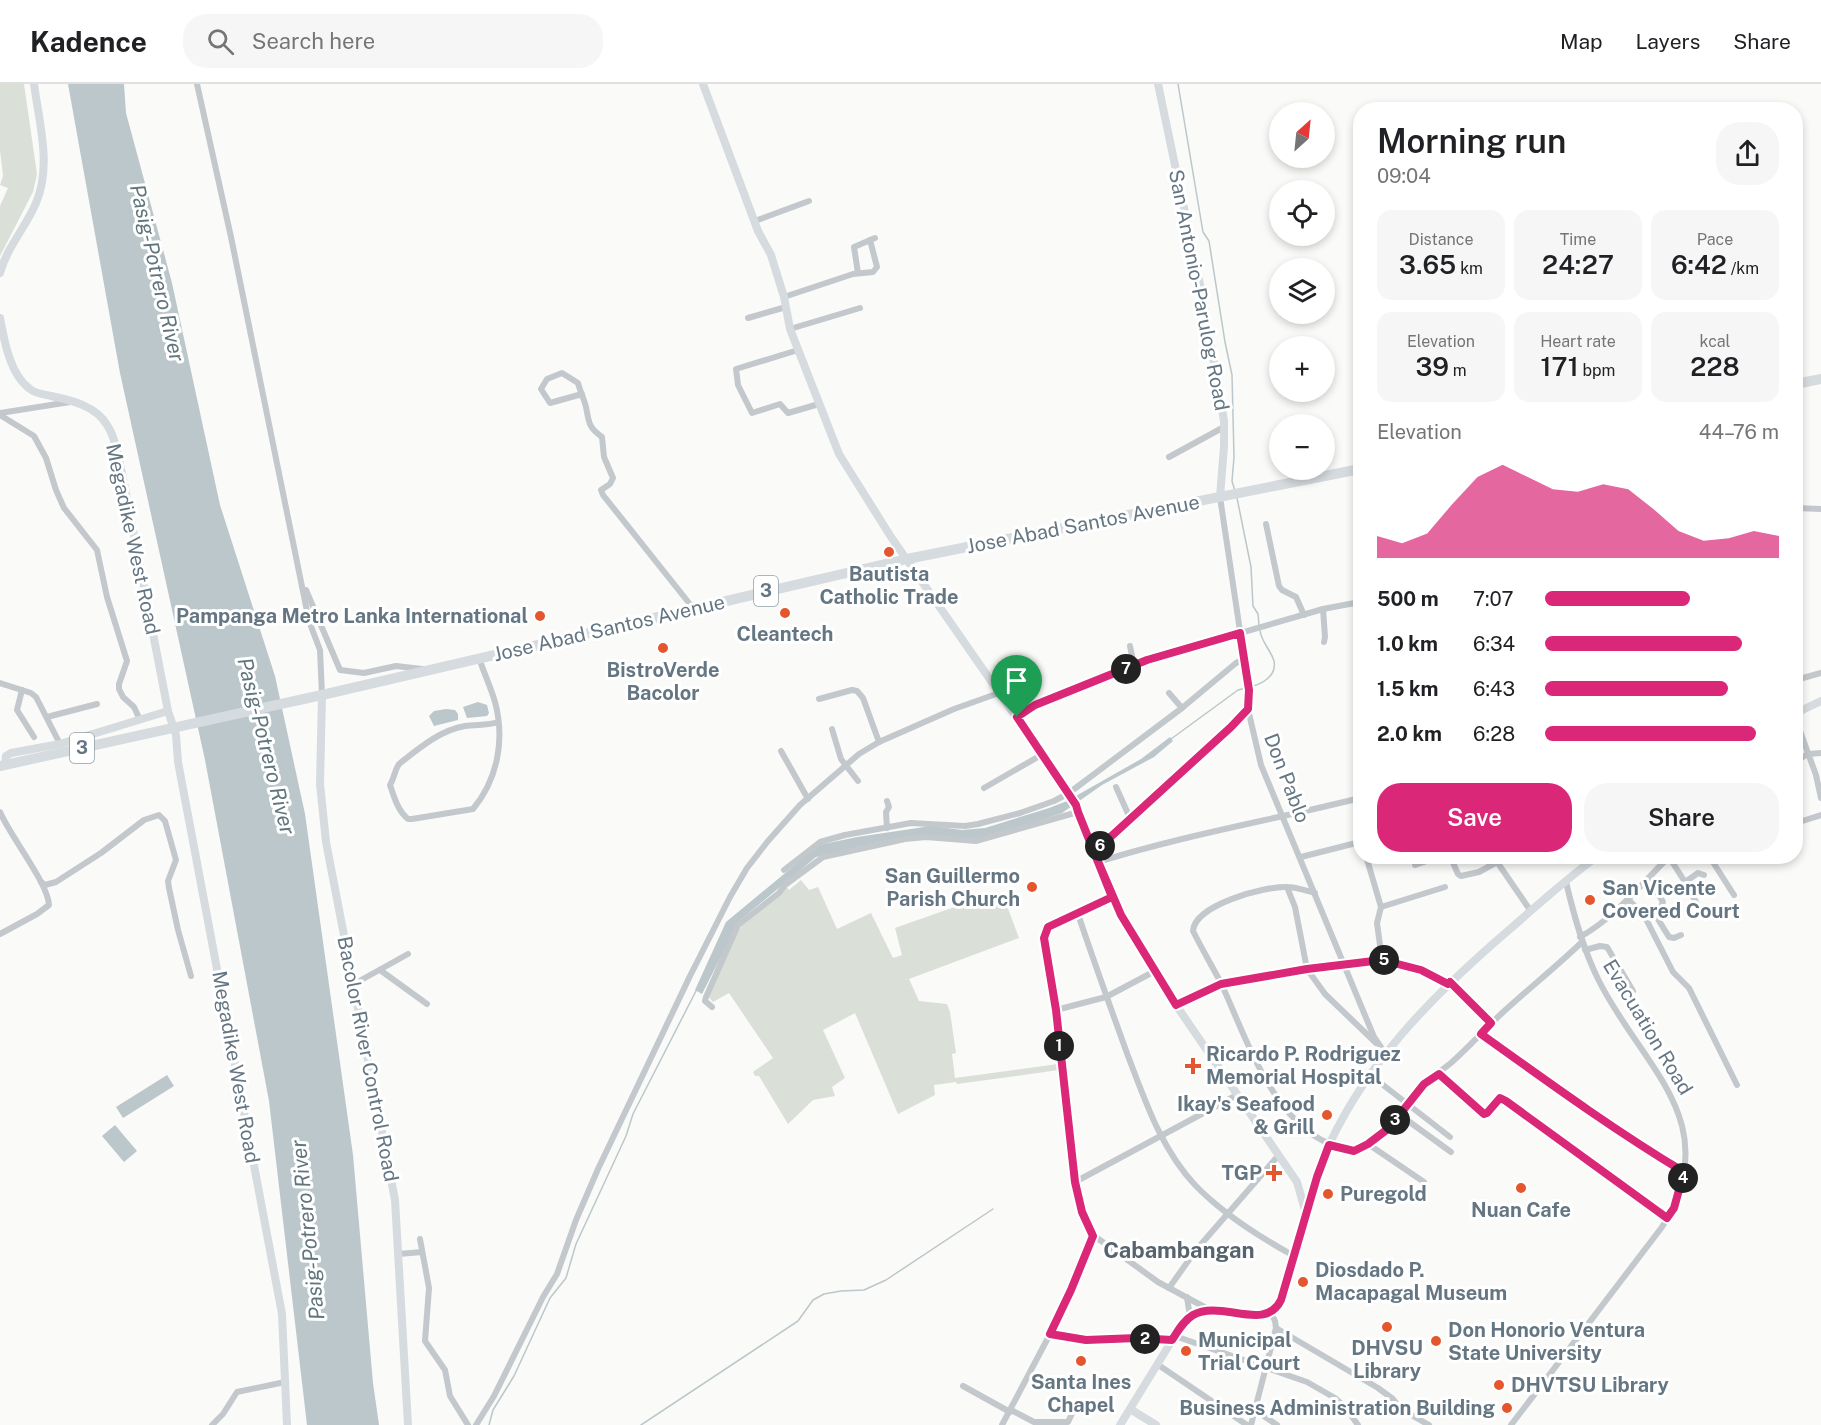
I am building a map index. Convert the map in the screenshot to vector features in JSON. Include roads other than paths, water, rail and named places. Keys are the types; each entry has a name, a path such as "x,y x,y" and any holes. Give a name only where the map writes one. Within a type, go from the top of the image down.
{"highway":[{"path":"1803,383 1821,379"},
{"name":"Jose Abad Santos Avenue","path":"2,766 322,695 907,559 1353,470"}],"street":[{"path":"0,273 11,246 35,206 44,174 34,84"},
{"path":"196,84 231,237 309,621 320,650 322,695"},
{"path":"704,84 755,220 771,255 785,302 790,329 844,462 873,510 1070,794 1112,897 1176,1005 1297,1182 1306,1214"},
{"name":"San Antonio-Parulog Road","path":"1158,84 1203,299 1224,427 1228,495"},
{"path":"755,220 809,201"},
{"path":"748,318 858,273 869,274 877,268 873,239 854,247 858,273"},
{"path":"790,329 860,308"},
{"name":"Megadike West Road","path":"0,318 3,337 21,381 34,392 73,401 101,417 112,436 122,473 168,711 176,735 180,772 282,1314 286,1425"},
{"path":"798,350 736,369 738,386 752,413 780,404 788,413 819,404"},
{"path":"582,394 550,403 541,389 547,379 562,374 578,383 582,394 586,406 587,421 602,437 604,458 613,478 610,484 601,490 603,495 693,608"},
{"path":"0,414 73,401"},
{"path":"0,414 34,436 46,458 64,508 97,550 107,597 127,661 118,684 119,688 121,695 134,707 140,720"},
{"path":"1169,457 1224,427"},
{"name":"Don Pablo","path":"1228,495 1240,633 1248,687 1248,709 1261,765 1378,1045 1385,1053"},
{"path":"1803,508 1821,509"},
{"path":"1266,524 1279,586 1296,597 1304,615"},
{"path":"301,579 340,670 364,673 396,666 429,670"},
{"path":"1017,717 1035,705 1147,660 1323,609 1353,603"},
{"path":"1323,609 1324,642"},
{"path":"1130,646 1134,666"},
{"path":"479,658 495,700 498,722 498,762 495,772 482,799 473,809 412,819 403,816 390,785 395,776 394,770 399,764 442,733 467,726 498,722"},
{"path":"784,870 820,842 845,835 911,823 965,826 978,824 1020,813 1070,794 1244,659"},
{"path":"1803,678 1821,673"},
{"path":"0,683 36,697 60,744"},
{"path":"22,690 17,710 34,737"},
{"path":"819,699 852,690 857,691 863,698 879,742"},
{"path":"476,1425 557,1274 588,1192 690,976 747,868 768,841 808,799 859,754 879,742 954,709 999,693"},
{"path":"1169,693 1182,708"},
{"name":"Bacolor River Control Road","path":"322,695 320,749 322,810 392,1175 398,1223 408,1425"},
{"path":"1803,710 1821,701"},
{"path":"47,717 97,704"},
{"path":"1094,852 1248,709"},
{"path":"2,766 6,756 10,753 60,744 168,711"},
{"path":"832,729 839,755 858,782"},
{"path":"1803,740 1821,798"},
{"path":"781,751 808,799"},
{"path":"1803,757 1821,753"},
{"path":"984,788 1043,754"},
{"path":"1116,787 1130,818"},
{"path":"1098,862 1151,846 1283,818 1353,800"},
{"path":"887,801 887,828"},
{"path":"712,1007 705,1000 738,925 785,885 823,858 905,839 926,837 976,841 1077,808"},
{"path":"0,812 49,898 49,905 37,914 0,934"},
{"path":"41,882 45,885 56,882 101,853 144,820 159,815 165,821 176,860 168,880 169,888 191,976"},
{"path":"1803,821 1821,815"},
{"path":"1301,857 1353,844"},
{"path":"1368,864 1381,907 1377,923 1382,960"},
{"path":"1454,864 1461,876 1479,872 1490,864"},
{"path":"1498,864 1530,910"},
{"path":"1120,1425 1173,1338 1190,1317 1202,1311 1259,1316 1275,1310 1281,1300 1317,1177 1329,1145 1348,1107 1369,1074 1385,1053 1449,983 1530,910 1588,864"},
{"path":"1316,893 1287,887 1228,900 1199,918 1194,924 1193,931 1221,984 1242,1035 1276,1096 1292,1117 1316,1138 1329,1145 1354,1151 1368,1144 1389,1128 1424,1084 1439,1074 1491,1023 1628,899 1663,864"},
{"path":"1673,864 1702,913"},
{"path":"1714,864 1734,895"},
{"path":"1685,882 1698,873 1704,875"},
{"path":"1649,879 1663,902 1656,916 1669,937 1682,935"},
{"name":"Evacuation Road","path":"1511,1425 1674,1208 1684,1172 1685,1151 1679,1111 1664,1082 1600,983 1581,940 1566,882"},
{"path":"1287,887 1294,907 1307,969 1325,994 1378,1045"},
{"path":"1381,907 1445,887"},
{"path":"1112,897 1048,927 1044,938 1056,1010 1075,1182 1082,1212 1093,1236 1149,1277 1210,1311"},
{"path":"1628,899 1645,917 1673,972 1689,988 1737,1085"},
{"path":"1078,914 1106,997 1146,1102 1170,1151 1190,1179 1227,1214 1294,1256"},
{"path":"1585,950 1600,946 1607,947 1633,991"},
{"path":"354,984 408,954"},
{"path":"1176,1005 1221,984 1307,969 1382,960 1421,970 1449,983 1491,1023"},
{"path":"380,970 427,1004"},
{"path":"1056,1010 1106,997 1155,970"},
{"path":"1481,1034 1562,1092 1684,1172"},
{"path":"1369,1074 1450,1137"},
{"path":"1439,1074 1484,1114 1500,1098 1506,1101 1667,1218"},
{"path":"1075,1182 1237,1095"},
{"path":"1400,1115 1451,1152"},
{"path":"1368,1144 1424,1182"},
{"path":"1169,1288 1196,1250 1278,1156"},
{"path":"1297,1182 1308,1183 1317,1177"},
{"path":"1002,1425 1050,1334 1093,1236"},
{"path":"420,1239 429,1288 425,1341 445,1370 450,1396 468,1425"},
{"path":"399,1254 422,1252"},
{"path":"1187,1297 1190,1317"},
{"path":"1157,1365 1249,1425 1267,1368 1276,1328 1271,1313"},
{"path":"1276,1328 1378,1388 1393,1399 1401,1409 1430,1425"},
{"path":"1050,1334 1086,1340 1173,1338 1307,1382 1335,1398 1358,1425"},
{"path":"212,1425 223,1414 237,1392 285,1382"},
{"path":"963,1386 1034,1422 1068,1424 1076,1405"},
{"path":"1130,1409 1156,1425"},
{"path":"1255,1410 1277,1425"}],"water":[{"name":"Pasig-Potrero River","path":"68,84 124,84 126,113 172,283 220,505 275,676 305,814 353,1155 373,1383 379,1425 307,1425 269,1101 205,760 120,373"},
{"path":"478,702 487,705 489,713 487,716 467,718 463,707"},
{"path":"455,710 458,720 434,726 429,716 434,711"},
{"path":"1170,737 1173,741 1154,757 1102,785 1062,813 979,838 883,841 816,857 739,921 702,994 695,990 726,922 819,845 931,826 962,830 985,828 1067,801 1141,759"},
{"path":"167,1075 174,1086 123,1118 116,1107"},
{"path":"115,1125 137,1151 124,1162 102,1136"}],"waterway":[{"path":"1178,84 1203,232 1209,241 1232,375 1234,457 1232,481 1235,491"},
{"path":"1237,498 1251,567 1253,606 1258,614 1259,625"},
{"path":"1250,687 1268,678 1274,666 1273,657 1260,630"},
{"path":"1171,739 1238,690 1246,688"},
{"path":"489,1425 493,1410 514,1376 550,1298 566,1278 576,1244 626,1136 633,1114 697,989"},
{"path":"641,1425 798,1321 813,1300 824,1294 864,1290 886,1280 993,1209"}],"place":[{"name":"Bautista Catholic Trade","path":"889,552"},
{"name":"Cleantech","path":"785,613"},
{"name":"Pampanga Metro Lanka International","path":"540,616"},
{"name":"BistroVerde Bacolor","path":"663,648"},
{"name":"San Guillermo Parish Church","path":"1032,887"},
{"name":"San Vicente Covered Court","path":"1590,900"},
{"name":"Ricardo P. Rodriguez Memorial Hospital","path":"1193,1066"},
{"name":"Ikay's Seafood & Grill","path":"1327,1115"},
{"name":"TGP","path":"1274,1173"},
{"name":"Nuan Cafe","path":"1521,1188"},
{"name":"Puregold","path":"1328,1194"},
{"name":"Diosdado P. Macapagal Museum","path":"1303,1282"},
{"name":"DHVSU Library","path":"1387,1327"},
{"name":"Don Honorio Ventura State University","path":"1436,1341"},
{"name":"Municipal Trial Court","path":"1186,1351"},
{"name":"Santa Ines Chapel","path":"1081,1361"},
{"name":"DHVTSU Library","path":"1499,1385"},
{"name":"Business Administration Building","path":"1507,1408"}],"district":[{"name":"Cabambangan","path":"1179,1250"}]}
